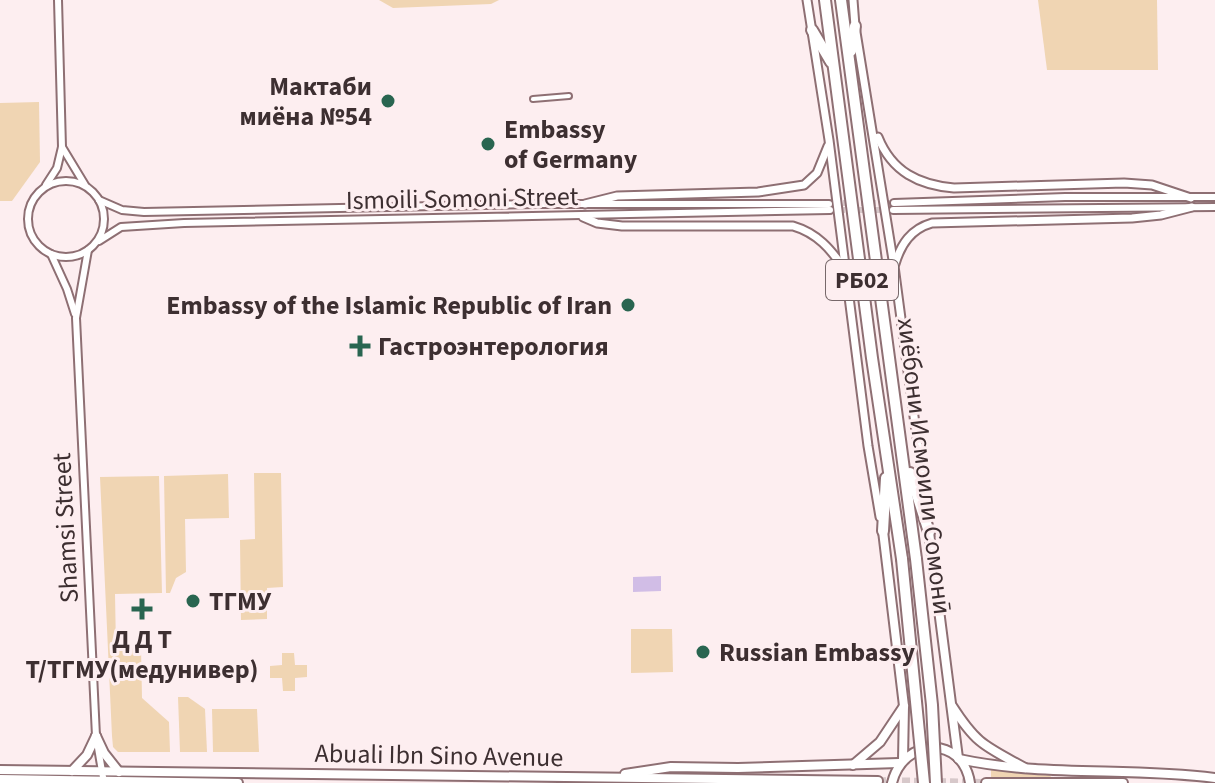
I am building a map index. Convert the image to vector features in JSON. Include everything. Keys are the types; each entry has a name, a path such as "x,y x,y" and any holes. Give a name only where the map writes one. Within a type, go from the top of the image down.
{"highway":[{"name":"РБ02","path":"825,0 888,456"},
{"name":"хиёбони Исмоили Сомонӣ","path":"841,0 916,559 932,705 936,783"},
{"path":"849,65 855,26"},
{"path":"812,30 834,68"},
{"path":"902,447 929,532"},
{"path":"883,531 888,456"},
{"name":"хиёбони Исмоили Сомонӣ","path":"888,456 902,559 924,783"}],"main road":[{"path":"883,531 904,706 901,762 892,783"},
{"path":"929,532 958,759"},
{"path":"949,702 973,738 987,749 1028,769"},
{"path":"853,765 880,742 904,706"},
{"path":"96,736 104,753 119,772"},
{"path":"66,774 87,755 96,736"},
{"path":"613,777 645,769 671,767 738,768 901,762 911,753 930,747 950,752 958,759 970,783"},
{"path":"958,759 999,767 1168,773 1215,778"},
{"name":"Abuali Ibn Sino Avenue","path":"0,770 66,774 104,782 238,783"},
{"name":"Abuali Ibn Sino Avenue","path":"0,779 119,772 878,781"},
{"path":"986,783 1123,783"}],"street":[{"name":"Shamsi Street","path":"58,0 62,147 57,168 32,200 28,219 33,238 51,254 76,318"},
{"path":"807,0 829,140 868,446 883,531"},
{"path":"853,0 894,266 929,532"},
{"path":"533,99 569,96"},
{"path":"872,124 880,143 898,169 915,180 933,186 1152,185 1192,202 1215,207"},
{"path":"585,204 617,196 758,192 804,185 823,163 829,140"},
{"name":"Shamsi Street","path":"62,147 85,185 99,200"},
{"path":"45,186 65,180 85,185"},
{"path":"1192,202 1007,199 894,207 1008,210 1192,202 1215,197"},
{"path":"51,254 66,257 88,250 99,241 104,212 99,200"},
{"name":"Ismoili Somoni Street","path":"99,200 122,210 144,212 585,204 830,207 583,217 168,224 121,227 99,241"},
{"path":"894,266 900,249 911,233 932,223 1132,218 1161,215 1192,202"},
{"path":"684,204 684,213"},
{"path":"460,206 460,218"},
{"path":"583,217 597,223 622,226 793,226 807,230 823,242 847,272"},
{"name":"Shamsi Street","path":"88,250 76,318 96,736 104,782"}],"shaded area":[{"path":"379,0 499,0 491,4 393,8"},
{"path":"1038,0 1157,0 1158,70 1047,70"},
{"path":"39,102 40,162 12,201 0,201 0,103"},
{"path":"254,473 281,473 283,587 267,588 267,619 241,620 240,540 255,539"},
{"path":"228,474 229,518 185,519 186,572 176,578 170,593 166,593 164,476"},
{"path":"159,476 162,593 115,594 116,648 141,648 142,698 169,722 170,752 118,752 113,747 112,736 100,477"},
{"path":"661,576 661,591 633,592 633,577"},
{"path":"631,629 672,629 673,672 631,673"},
{"path":"282,653 294,653 295,665 307,665 307,677 295,678 295,691 283,691 282,678 270,678 270,666 282,665"},
{"path":"178,697 188,697 205,709 207,752 180,752"},
{"path":"212,709 257,709 259,752 213,752"},
{"path":"991,765 1044,767 1051,777 1064,778 1065,783 991,783"}],"tunnel":[{"path":"834,203 894,203"},
{"path":"830,210 886,210"},
{"path":"878,781 986,783"}],"place":[{"name":"Мактаби миёна №54","path":"388,101"},
{"name":"Embassy of Germany","path":"488,144"},
{"name":"Embassy of the Islamic Republic of Iran","path":"628,305"},
{"name":"Гастроэнтерология","path":"360,346"},
{"name":"ТГМУ","path":"193,601"},
{"name":"Д Д Т Т/ТГМУ(медунивер)","path":"142,609"},
{"name":"Russian Embassy","path":"703,652"}]}
